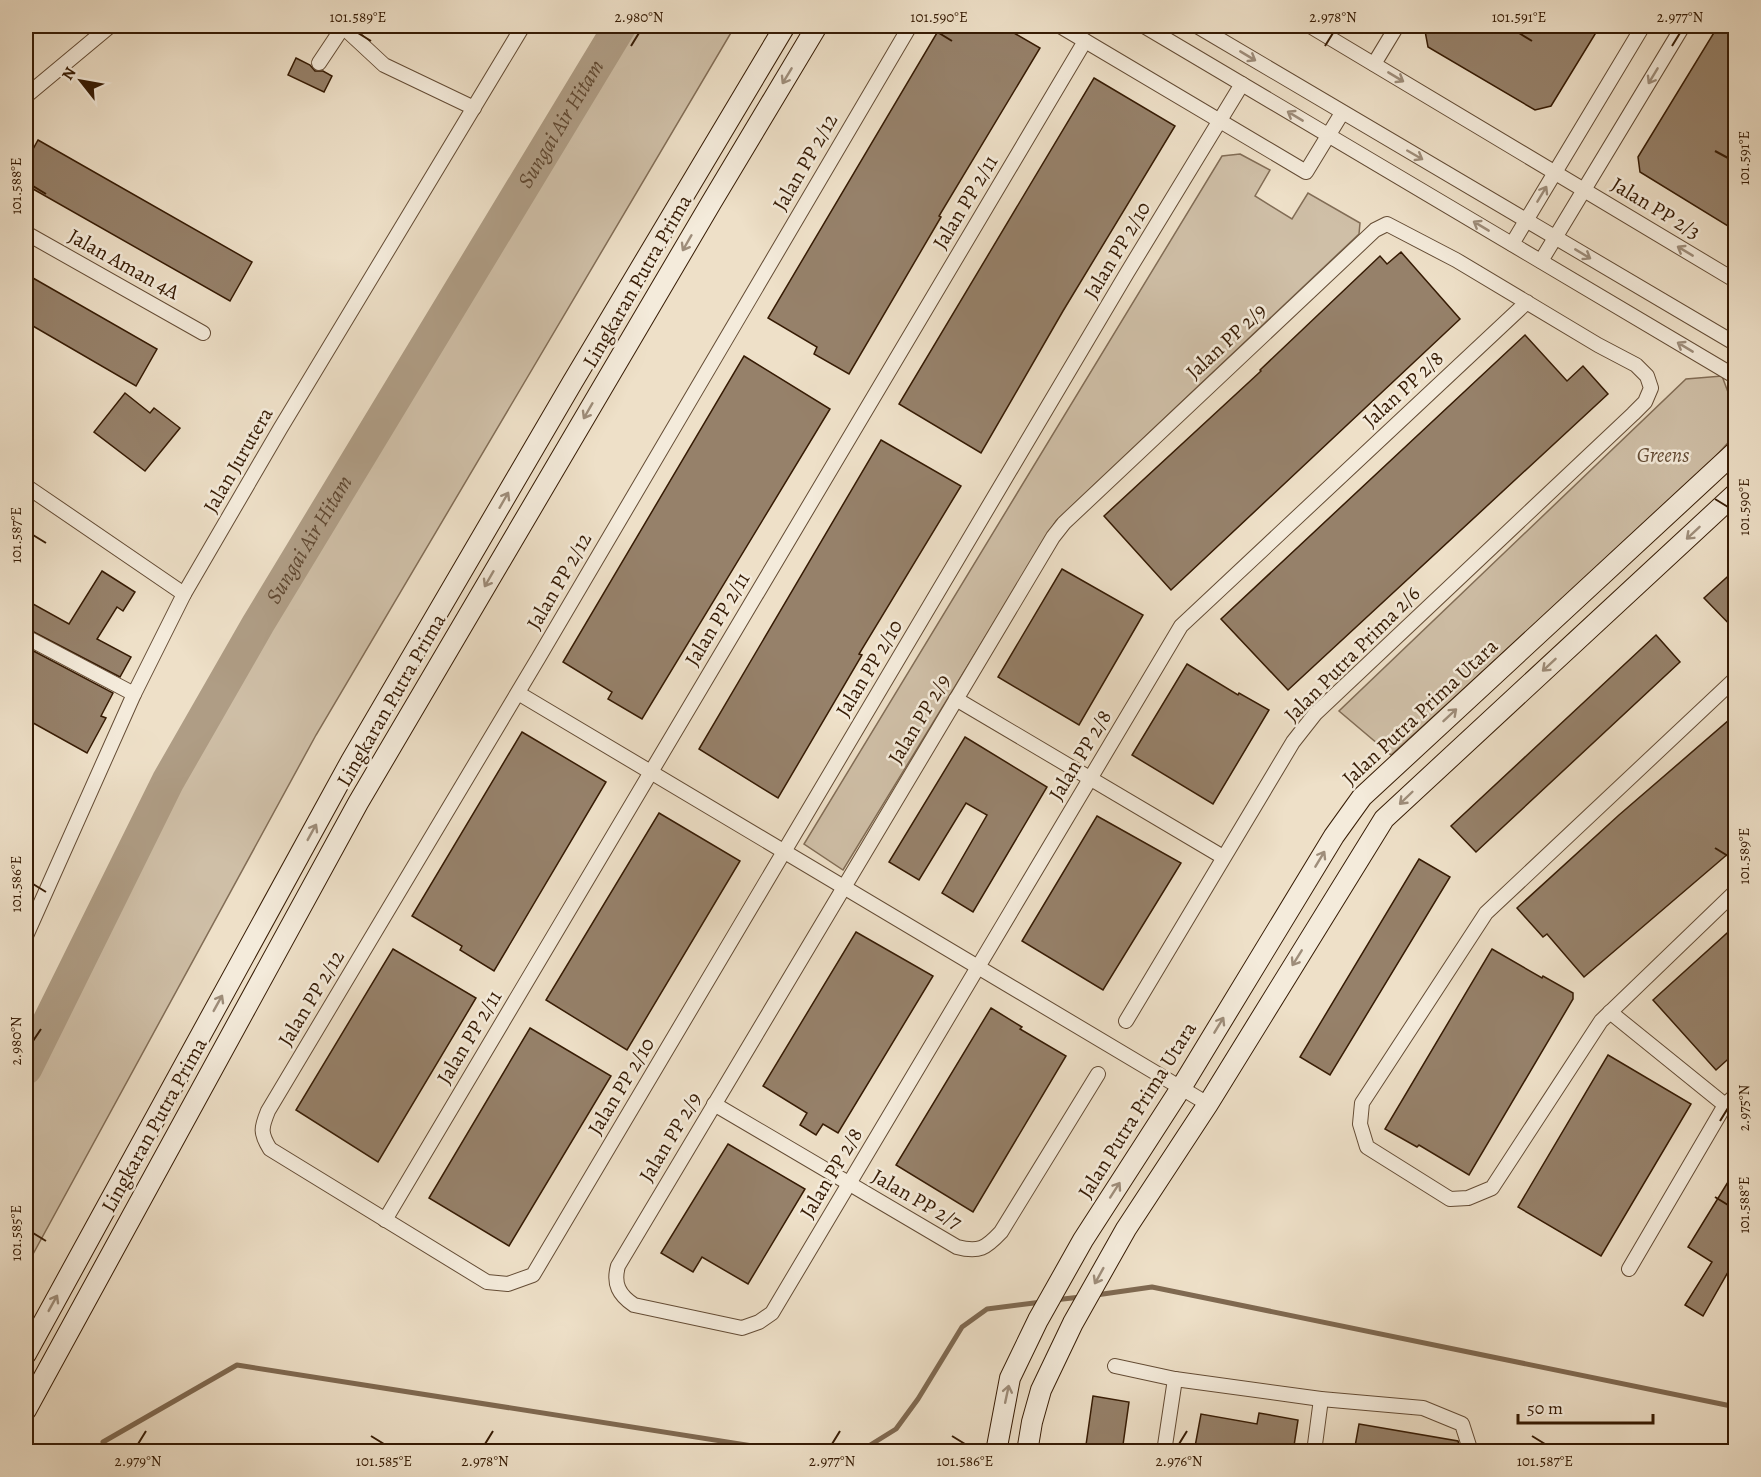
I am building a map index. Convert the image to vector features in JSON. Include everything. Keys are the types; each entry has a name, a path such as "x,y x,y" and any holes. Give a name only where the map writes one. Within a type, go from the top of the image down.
{"main road":[{"name":"Lingkaran Putra Prima","path":"26,1354 351,761 572,383 785,26"},
{"name":"Lingkaran Putra Prima","path":"26,1410 358,802 817,26"},
{"name":"Jalan Putra Prima Utara","path":"996,1452 1010,1378 1038,1320 1083,1240 1181,1088 1334,836 1362,797 1736,451"},
{"path":"1027,1452 1041,1390 1073,1323 1126,1229 1208,1104 1384,819 1736,493"}],"street":[{"path":"26,96 110,26"},
{"path":"319,63 342,26 384,65 474,108"},
{"name":"Jalan Jurutera","path":"26,936 135,694 184,594 280,429 524,26"},
{"name":"Jalan PP 2/12","path":"385,1220 270,1149 263,1134 262,1125 268,1111 518,693 910,26"},
{"path":"1060,26 1306,172 1342,112"},
{"path":"1144,26 1168,31 1242,84 1736,377"},
{"path":"1197,26 1736,344"},
{"name":"Jalan PP 2/3","path":"1310,26 1736,281"},
{"path":"1374,64 1397,26"},
{"path":"1512,244 1643,26"},
{"path":"1541,261 1683,26"},
{"name":"Jalan PP 2/11","path":"385,1220 1086,40"},
{"name":"Jalan PP 2/10","path":"385,1220 487,1282 508,1284 533,1275 1121,283 1242,84"},
{"name":"Jalan PP 2/9","path":"772,1312 759,1322 742,1328 646,1309 633,1305 623,1298 615,1277 618,1266 1053,537 1064,523 1375,230 1387,224 1456,260 1527,302"},
{"name":"Jalan Aman 4A","path":"26,233 203,333"},
{"name":"Jalan Putra Prima 2/6","path":"1126,1021 1293,742 1315,714 1646,402 1651,388 1647,376 1636,365 1527,302"},
{"name":"Jalan PP 2/8","path":"772,1312 1181,626 1527,302"},
{"path":"26,486 184,594"},
{"path":"26,637 135,694"},
{"path":"1735,678 1486,913 1362,1103 1360,1124 1367,1147 1450,1199 1468,1198 1491,1188 1601,1021 1736,891"},
{"path":"518,693 1208,1104"},
{"path":"956,699 1223,857"},
{"path":"1610,1012 1725,1105"},
{"name":"Jalan PP 2/7","path":"714,1104 957,1247 972,1251 990,1244 1001,1232 1098,1074"},
{"path":"1629,1269 1725,1105 1736,1095"},
{"path":"1115,1366 1175,1379 1321,1399 1423,1408 1462,1424 1471,1452"},
{"path":"1164,1452 1175,1379"},
{"path":"1314,1452 1321,1399"}],"green space":[{"path":"608,26 735,26 316,735 26,1267 26,1040 222,681"},
{"path":"1240,154 1270,170 1255,196 1292,219 1308,193 1360,223 1359,234 1056,521 843,870 804,844 1222,156"},
{"name":"Greens","path":"1722,376 1735,411 1735,435 1697,477 1391,755 1339,711 1686,379"}],"building":[{"path":"941,26 1002,26 1040,48 939,216 941,217 849,374 814,354 817,347 768,318"},
{"path":"1428,26 1600,26 1551,106 1535,110 1428,47 1425,31"},
{"path":"1718,26 1730,26 1736,29 1736,231 1640,172 1638,157"},
{"path":"296,58 310,65 315,71 323,71 332,76 324,92 288,75"},
{"path":"1094,78 1175,126 1063,311 981,453 899,404"},
{"path":"38,140 252,262 230,301 26,185 26,162"},
{"path":"1401,252 1460,319 1171,590 1104,516 1261,371 1380,256 1387,264"},
{"path":"26,274 157,349 136,386 26,322"},
{"path":"1525,335 1567,381 1583,366 1608,394 1288,690 1221,619"},
{"path":"744,356 830,409 642,719 608,699 612,692 563,662"},
{"path":"125,393 150,413 154,408 180,428 145,471 94,432"},
{"path":"881,440 961,486 859,654 862,655 778,798 699,749"},
{"path":"1062,569 1143,615 1079,725 998,677"},
{"path":"1736,569 1736,631 1704,598"},
{"path":"102,571 135,592 123,611 117,607 97,639 131,657 120,677 26,628 26,600 69,624"},
{"path":"1656,635 1680,662 1476,852 1451,826"},
{"path":"26,647 113,693 101,716 106,718 87,753 26,719"},
{"path":"1187,664 1238,695 1239,693 1269,710 1213,804 1132,755"},
{"path":"1736,714 1736,847 1584,977 1547,934 1543,937 1517,908 1619,815"},
{"path":"522,732 606,782 494,971 460,950 462,946 412,916"},
{"path":"965,737 1047,787 973,912 942,893 987,815 966,803 919,880 889,862"},
{"path":"659,813 740,861 627,1050 546,1000"},
{"path":"1097,816 1181,863 1103,990 1022,941"},
{"path":"1419,859 1450,877 1330,1075 1300,1057"},
{"path":"1736,925 1736,1052 1716,1070 1653,1000"},
{"path":"856,932 933,976 838,1133 823,1124 816,1135 800,1125 807,1113 763,1086"},
{"path":"393,949 476,998 378,1162 296,1110"},
{"path":"1492,949 1573,993 1573,999 1469,1175 1419,1145 1417,1147 1385,1129"},
{"path":"991,1008 1022,1027 1020,1029 1066,1056 973,1212 896,1165"},
{"path":"530,1028 611,1076 509,1246 429,1198"},
{"path":"1608,1055 1691,1104 1601,1256 1518,1207"},
{"path":"728,1144 805,1189 748,1284 702,1257 693,1272 661,1253"},
{"path":"1736,1169 1736,1258 1703,1316 1685,1305 1712,1262 1688,1247"},
{"path":"1093,1396 1129,1402 1122,1452 1085,1452"},
{"path":"1259,1413 1298,1420 1293,1452 1194,1452 1201,1414 1257,1424"},
{"path":"1359,1424 1458,1441 1461,1452 1354,1452"}],"waterway":[{"name":"Sungai Air Hitam","path":"26,1068 168,781 258,624 620,26"},
{"path":"1096,1295 1152,1287 1736,1407"},
{"path":"1054,1300 1081,1297"},
{"path":"859,1452 896,1429 918,1399 962,1327 987,1309 1042,1302"},
{"path":"103,1442 237,1365 791,1452"}]}
